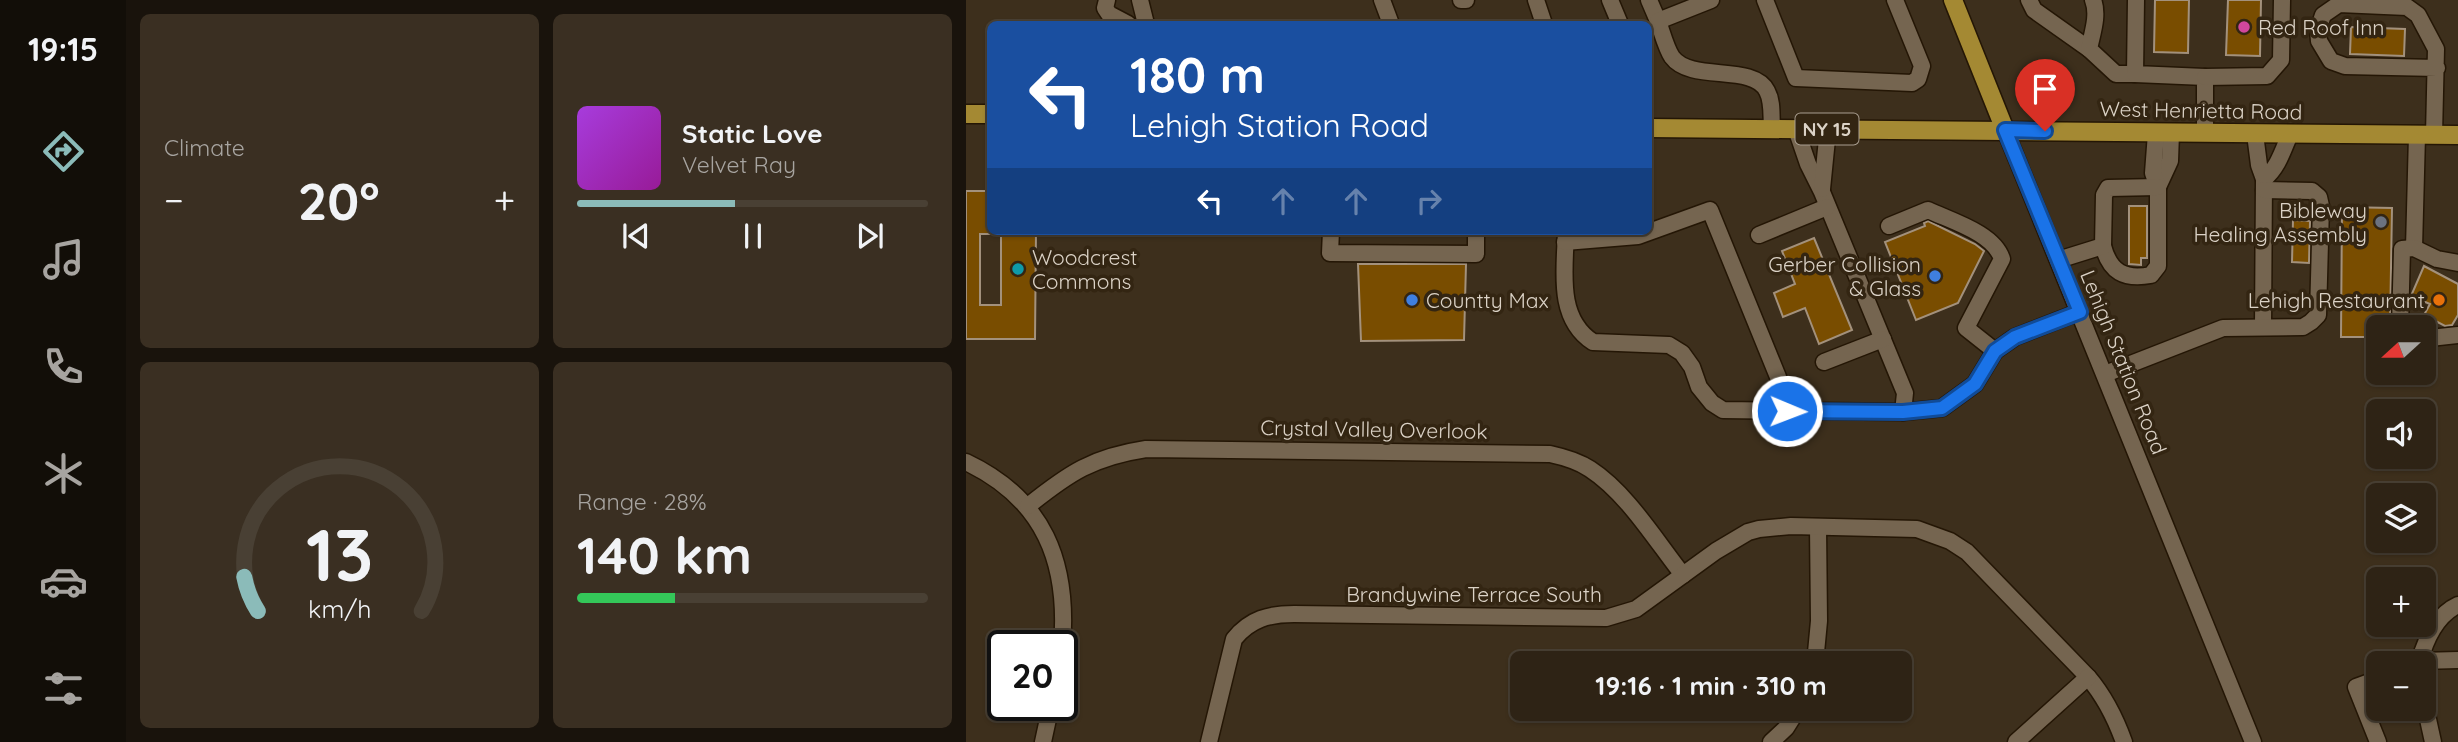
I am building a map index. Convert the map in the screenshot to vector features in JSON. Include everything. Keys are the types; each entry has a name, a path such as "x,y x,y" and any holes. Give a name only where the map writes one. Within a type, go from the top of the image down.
{"main road":[{"name":"Lehigh Station Road","path":"1953,0 2005,130"},
{"path":"966,114 987,114"},
{"name":"West Henrietta Road","path":"1652,128 2458,135"}],"street":[{"path":"1107,0 1105,8 1109,14 1122,21"},
{"path":"1140,0 1145,21"},
{"path":"1381,0 1390,21"},
{"path":"1536,0 1543,21"},
{"path":"1610,0 1619,21"},
{"path":"1650,0 1673,58 1691,69 1752,78 1763,85 1771,104 1772,129"},
{"path":"1658,21 1711,0"},
{"path":"1765,0 1796,78 1912,83 1918,79 1922,66 1895,0"},
{"path":"2029,0 2034,10 2089,49 2116,74 2205,76 2267,76 2281,60 2282,0"},
{"path":"2089,49 2095,7 2092,0"},
{"path":"2135,74 2136,0"},
{"path":"2414,248 2426,135 2437,68 2436,49 2418,15 2407,7 2339,4 2323,15 2318,30 2319,41 2331,61 2345,66 2437,68"},
{"path":"2205,76 2205,133"},
{"path":"1796,129 1808,164 1905,393 1903,412"},
{"path":"1825,199 1828,129"},
{"name":"Lehigh Station Road","path":"2005,130 2253,742"},
{"path":"2158,187 2108,188 2104,195 2103,246 2107,261 2118,272 2127,276 2146,276 2155,272 2158,267 2158,187 2170,161 2164,133"},
{"path":"2255,134 2264,184 2263,327"},
{"path":"2264,184 2278,162 2290,134"},
{"path":"2105,374 2223,328 2303,327 2318,314 2319,197 2312,191 2264,184"},
{"path":"1759,235 1825,199"},
{"path":"1652,231 1710,210 1779,377 1787,411"},
{"path":"1889,226 1928,210 1988,239 1999,250 2001,259 1966,328 1995,351"},
{"path":"1331,235 1330,253 1476,254 1476,235"},
{"path":"1641,235 1566,237 1564,286 1568,313 1582,335 1593,342 1669,345 1682,353 1692,367 1699,387 1712,403 1723,410 1903,412 1942,408 1954,402 1975,384 1995,351 2015,337 2080,312"},
{"path":"2058,260 2103,246"},
{"path":"2400,315 2402,249 2414,248 2437,259 2458,263"},
{"path":"2436,337 2458,335"},
{"path":"1824,362 1883,339"},
{"name":"Crystal Valley Overlook","path":"1028,506 1076,471 1099,459 1146,449 1550,454 1570,459 1605,480 1620,495 1682,575"},
{"path":"966,462 1007,486 1028,506 1046,534 1060,575 1063,630"},
{"name":"Brandywine Terrace South","path":"1209,742 1234,639 1243,628 1255,620 1282,614 1606,618 1636,609 1716,551 1748,532 1791,526 1917,529 1933,533 1967,552 2104,695 2124,742"},
{"path":"1816,651 1819,621 1818,527"},
{"path":"2422,651 2435,626 2449,609 2458,605"},
{"path":"2436,661 2458,660"},
{"path":"2016,742 2088,677"},
{"path":"2366,683 2356,687 2366,712"},
{"path":"1043,742 1048,721"},
{"path":"1771,742 1790,721"},
{"path":"2370,721 2378,742"},
{"path":"2428,721 2433,742"}],"building":[{"path":"2155,0 2189,0 2188,53 2154,52"},
{"name":"Red Roof Inn","path":"2228,0 2261,0 2260,56 2226,55"},
{"path":"2351,27 2405,29 2404,56 2350,54"},
{"name":"Woodcrest Commons","path":"966,191 987,191 987,234 980,234 980,305 1001,305 1001,235 1036,235 1035,339 966,339"},
{"path":"2129,206 2147,206 2147,258 2141,258 2141,265 2129,264"},
{"path":"2342,207 2392,208 2390,315 2366,315 2366,337 2341,337"},
{"path":"2293,220 2310,221 2309,263 2292,262"},
{"name":"Gerber Collision & Glass","path":"1928,221 1984,251 1958,303 1916,320 1885,242 1925,226 1924,223"},
{"path":"1814,238 1852,330 1819,344 1805,308 1783,317 1774,293 1795,284 1782,251"},
{"name":"Countty Max","path":"1358,264 1466,264 1464,340 1361,341"},
{"name":"Lehigh Restaurant","path":"2424,266 2458,284 2458,315 2452,325 2445,326 2436,321 2436,315 2424,315 2430,304 2411,296"}],"place":[{"name":"Red Roof Inn","path":"2244,27"},
{"name":"Bibleway Healing Assembly","path":"2381,222"},
{"name":"Woodcrest Commons","path":"1018,269"},
{"name":"Gerber Collision & Glass","path":"1935,276"},
{"name":"Countty Max","path":"1412,300"},
{"name":"Lehigh Restaurant","path":"2439,300"}],"route":[{"path":"1787,411 1903,412 1942,408 1954,402 1975,384 1995,351 2015,337 2080,312 2005,130 2045,131"}]}
